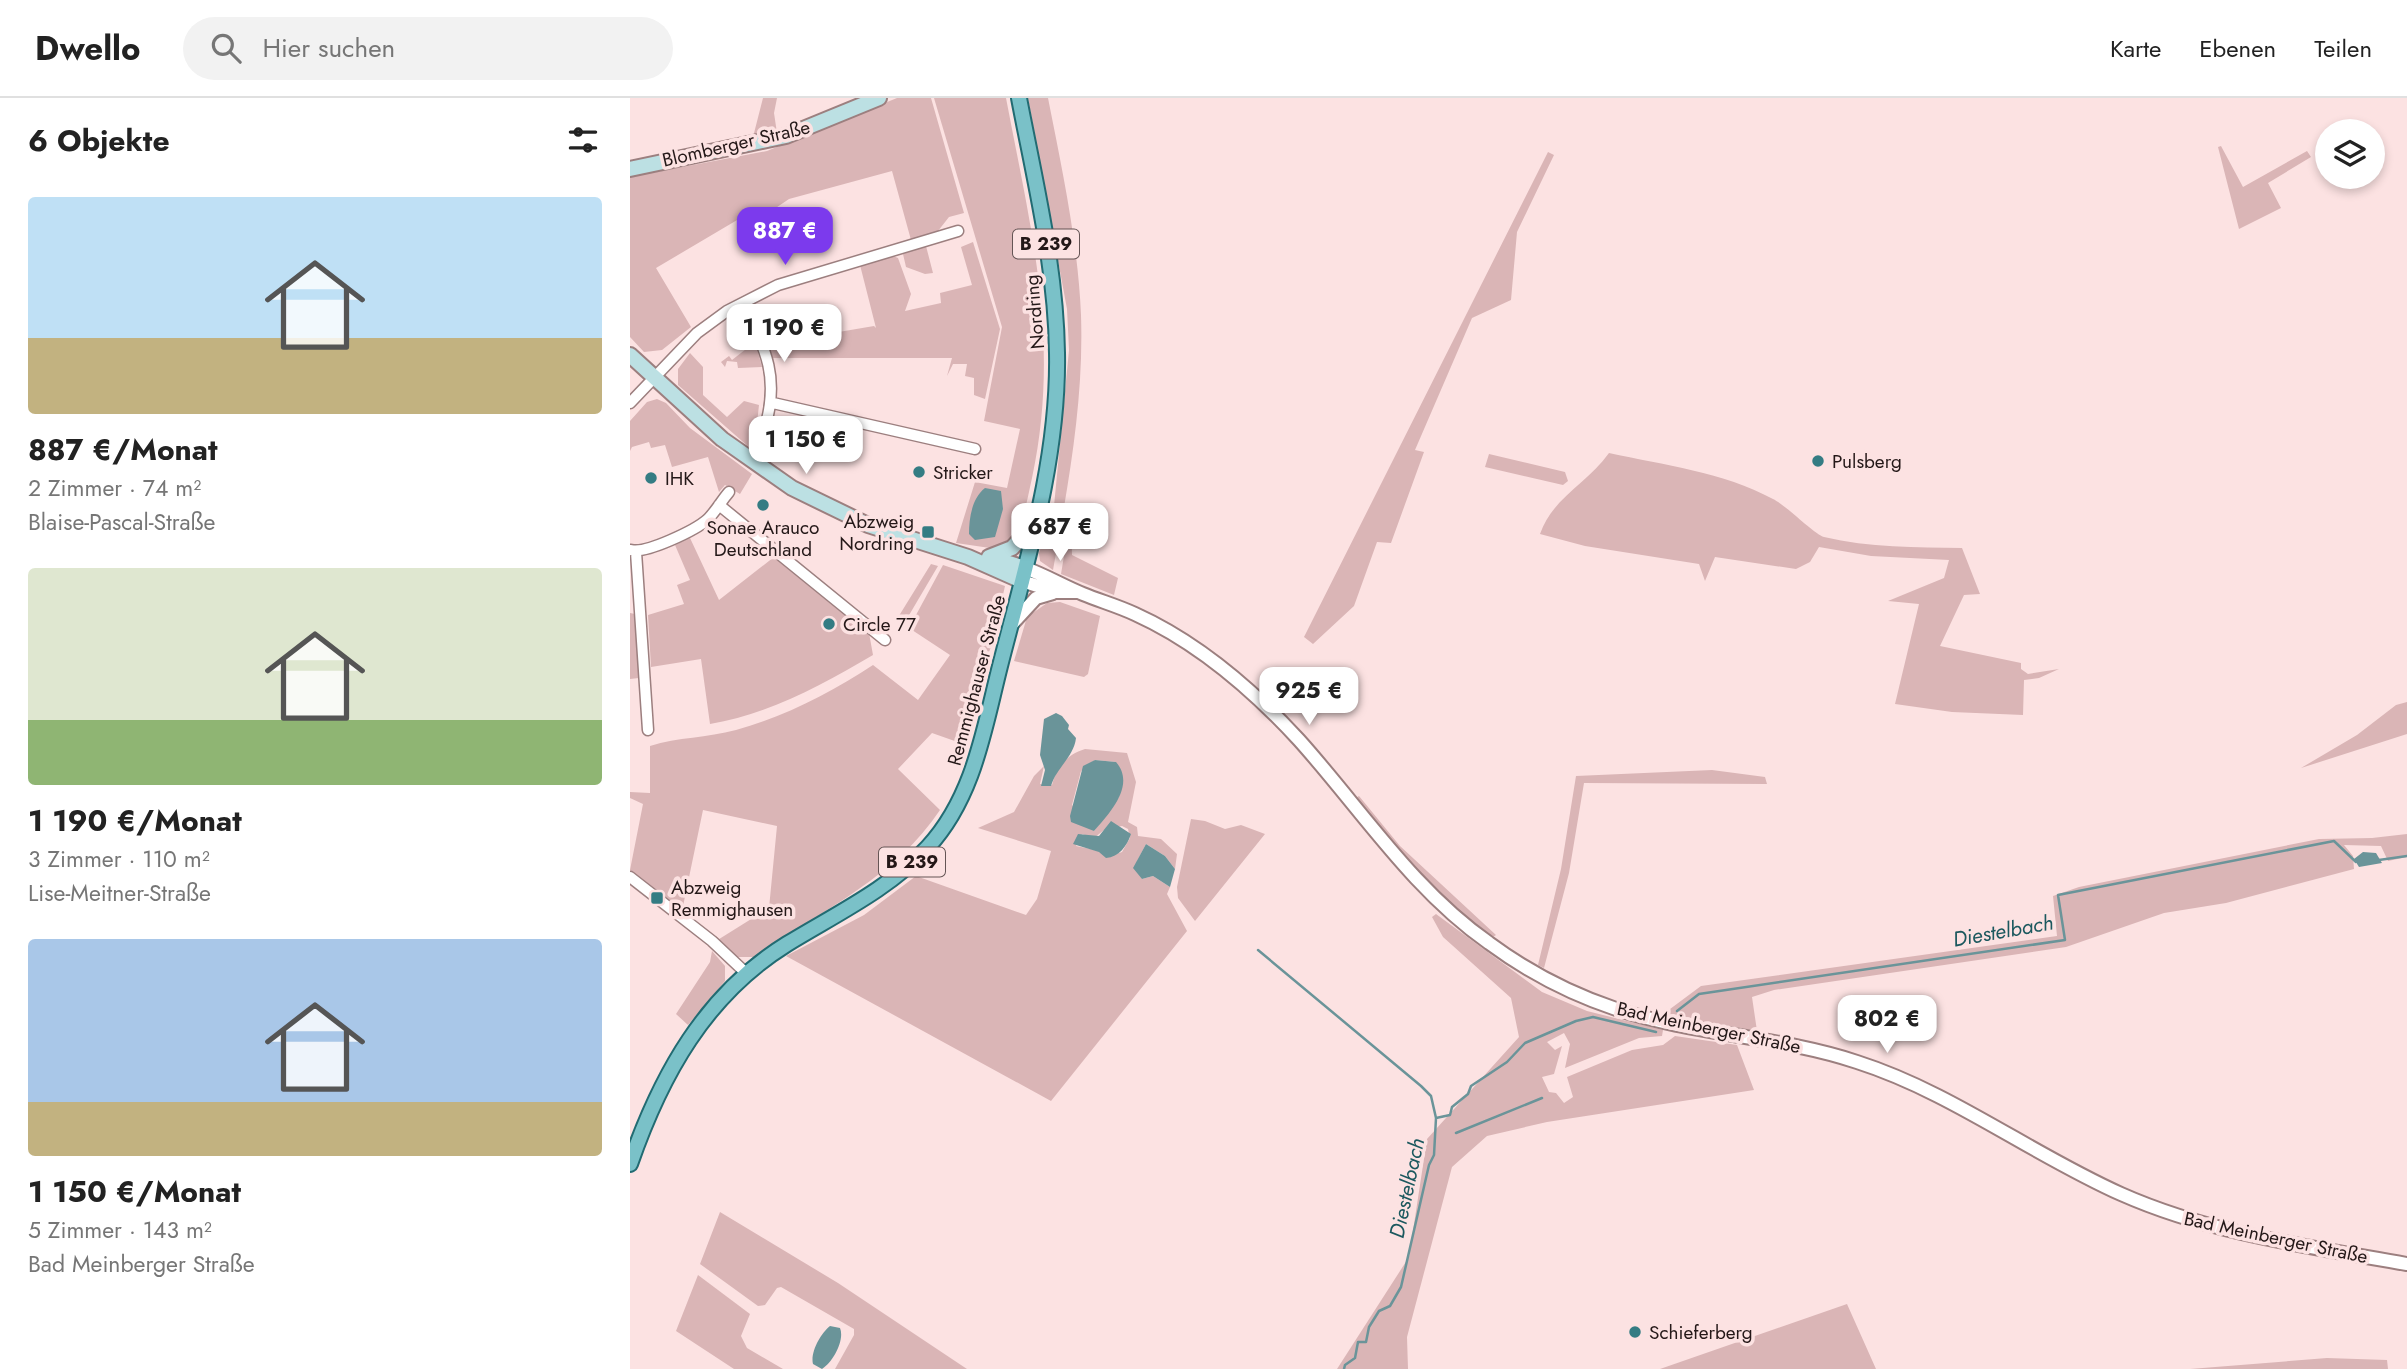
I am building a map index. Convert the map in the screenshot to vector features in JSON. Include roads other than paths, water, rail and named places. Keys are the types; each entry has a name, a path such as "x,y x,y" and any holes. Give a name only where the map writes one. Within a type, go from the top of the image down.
{"main road":[{"name":"Blomberger Straße","path":"630,169 786,136 878,98"},
{"name":"Nordring","path":"1019,98 1048,256 1057,351 1052,439 1035,523"},
{"name":"Bad Meinberger Straße","path":"630,355 722,439 792,488 868,525 1023,574"},
{"path":"989,557 1012,548 1035,523"},
{"name":"B 239","path":"1023,574 1035,523"},
{"name":"Bad Meinberger Straße","path":"968,557 989,557 1023,574"},
{"name":"Remmighauser Straße","path":"630,1164 648,1113 677,1055 722,998 747,974 785,946 892,881 929,846 947,822 974,768 1023,574"}],"street":[{"path":"630,403 706,325 742,304 782,284 958,231"},
{"path":"742,304 762,343 773,402 764,431"},
{"path":"773,402 975,449"},
{"path":"648,730 633,551 670,540 708,519 729,492"},
{"path":"719,505 885,640"},
{"name":"Bad Meinberger Straße","path":"1023,574 1056,592 1079,593"},
{"name":"Bad Meinberger Straße","path":"1023,574 1079,593 1152,623 1230,676 1297,738 1439,902 1490,944 1552,982 1615,1009 1643,1017 1786,1043 1860,1062 1921,1088 2090,1180 2187,1219 2279,1241 2407,1264"},
{"path":"1010,626 1036,598 1056,592"},
{"path":"630,877 712,941 747,974"}],"water":[{"path":"985,488 1001,491 1003,509 995,537 975,540 969,534 971,515 977,497"},
{"path":"1056,713 1069,725 1068,729 1076,738 1075,745 1051,786 1041,786 1045,770 1040,755 1044,719"},
{"path":"1095,760 1116,762 1123,780 1119,798 1094,831 1071,822 1070,816 1083,766"},
{"path":"1111,821 1131,834 1125,847 1115,856 1106,858 1099,852 1073,844 1078,834 1099,836"},
{"path":"1146,844 1165,856 1175,869 1170,887 1153,876 1142,879 1133,868"},
{"path":"2363,852 2376,853 2382,863 2359,867 2354,859"},
{"path":"830,1326 840,1328 841,1338 834,1356 822,1369 813,1364 812,1359 820,1338"}],"waterway":[{"name":"Diestelbach","path":"1677,1011 1699,994 2065,940 2058,895 2334,841 2356,862"},
{"name":"Diestelbach","path":"2379,860 2407,856"},
{"path":"1258,950 1421,1086 1431,1096 1436,1118"},
{"name":"Diestelbach","path":"1344,1369 1345,1365 1355,1358 1358,1342 1366,1342 1369,1327 1379,1311 1390,1306 1401,1287 1429,1165 1434,1155 1436,1118 1450,1115 1452,1107 1468,1094 1471,1086 1507,1062 1525,1043 1576,1021 1593,1017 1656,1032"},
{"path":"1456,1133 1542,1098"}],"place":[{"name":"Pulsberg","path":"1818,461"},
{"name":"Stricker","path":"919,472"},
{"name":"IHK","path":"651,478"},
{"name":"Sonae Arauco Deutschland","path":"763,505"},
{"name":"Abzweig Nordring","path":"928,532"},
{"name":"Circle 77","path":"829,624"},
{"name":"Abzweig Remmighausen","path":"657,898"},
{"name":"Schieferberg","path":"1635,1332"}]}
